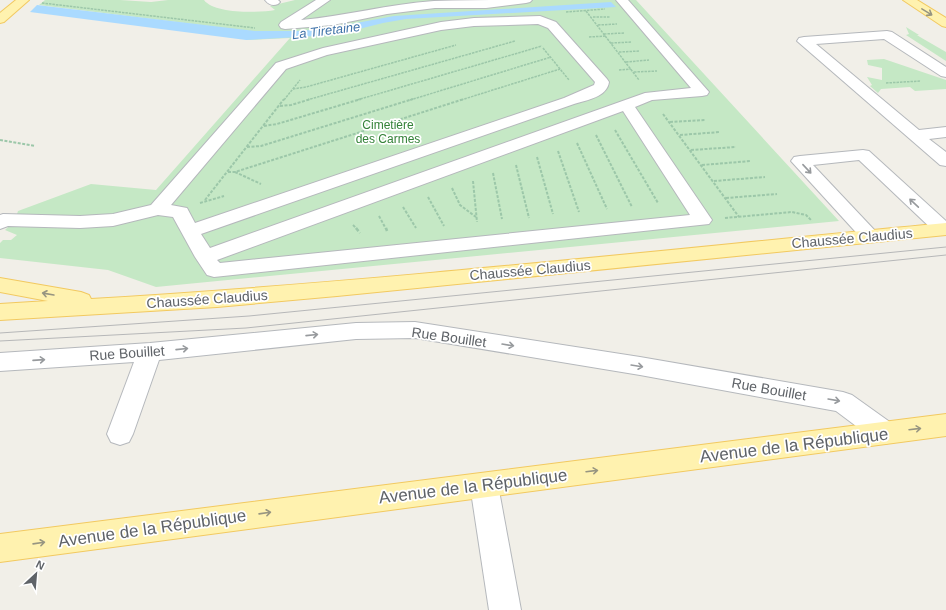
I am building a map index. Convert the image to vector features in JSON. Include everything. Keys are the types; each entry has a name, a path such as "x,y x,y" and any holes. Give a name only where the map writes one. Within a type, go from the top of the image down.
{"main road":[{"path":"0,19 23,0"},
{"path":"909,0 946,23"},
{"path":"930,0 946,12"},
{"name":"Chaussée Claudius","path":"114,306 330,290 944,229"},
{"path":"0,286 114,306"},
{"path":"0,312 114,306"},
{"name":"Avenue de la République","path":"0,548 946,425"}],"street":[{"path":"324,0 285,25 333,21 387,10 440,2 486,4 524,0"},
{"path":"413,26 420,12 440,2"},
{"path":"205,257 579,120 650,96 702,92 626,4"},
{"path":"158,209 280,66 413,26 441,26 474,22 526,20 545,21 552,26 602,82 602,87 596,91 190,231"},
{"path":"946,73 887,35 804,41 946,161"},
{"path":"1,217 80,222 113,220 158,209 180,212 214,270 702,220 626,105"},
{"path":"916,135 946,132"},
{"path":"870,236 800,161 863,155 944,229"},
{"name":"Rue Bouillet","path":"0,362 150,352 356,331 414,330 640,366 843,402 885,433"},
{"path":"120,434 150,352"},
{"path":"484,485 505,610"}],"path":[{"path":"37,2 255,28"},
{"path":"562,12 626,4"},
{"path":"598,25 617,24"},
{"path":"604,34 628,33"},
{"path":"279,106 298,103 519,40"},
{"path":"538,41 569,80 567,83"},
{"path":"611,43 634,42"},
{"path":"293,89 306,87 456,45"},
{"path":"263,126 277,124 542,46"},
{"path":"618,52 641,51"},
{"path":"247,147 261,146 551,57"},
{"path":"626,62 656,60"},
{"path":"227,172 235,172 560,69"},
{"path":"633,72 664,70"},
{"path":"205,200 302,78"},
{"path":"857,85 924,81"},
{"path":"600,113 609,121 670,223"},
{"path":"579,120 593,130 642,226"},
{"path":"670,122 705,120"},
{"path":"562,127 575,138 616,229"},
{"path":"679,135 720,132"},
{"path":"542,134 555,143 586,232"},
{"path":"0,140 35,146"},
{"path":"523,141 535,150 560,234"},
{"path":"690,150 736,147"},
{"path":"502,149 514,157 534,237"},
{"path":"480,157 492,165 506,240"},
{"path":"701,165 750,161"},
{"path":"458,165 472,173 479,243"},
{"path":"235,172 261,184 255,186"},
{"path":"436,172 451,186 460,205 476,217"},
{"path":"713,181 765,177"},
{"path":"413,181 425,192 448,232 450,246"},
{"path":"388,190 400,201 422,237 423,249"},
{"path":"725,198 777,194"},
{"path":"180,212 205,200 228,195"},
{"path":"365,198 376,210 386,229 395,239 395,252"},
{"path":"338,208 365,238 367,254"},
{"path":"702,220 792,212 800,213 806,215 831,240"}],"green space":[{"name":"Cimetière des Carmes","path":"45,0 120,0 151,2 168,0 204,0 209,5 217,8 259,12 275,10 270,6 295,0 636,0 839,221 156,287 108,270 0,258 0,243 3,240 11,240 17,235 5,230 15,220 18,211 91,184 156,190 290,38 246,40 249,31 39,5"},
{"path":"906,27 946,52 946,61 906,35 909,34"},
{"path":"884,59 946,80 946,89 915,91 910,87 881,89 878,93 870,86 872,85 867,77 882,80 882,68 868,65 867,60"}],"water":[{"name":"La Tiretaine","path":"611,2 616,7 406,19 335,35 246,40 30,12 37,5 255,31 297,31 324,29 394,16"}],"tram line":[{"path":"0,333 249,316 946,247"},
{"path":"0,341 246,328 946,255"}]}
